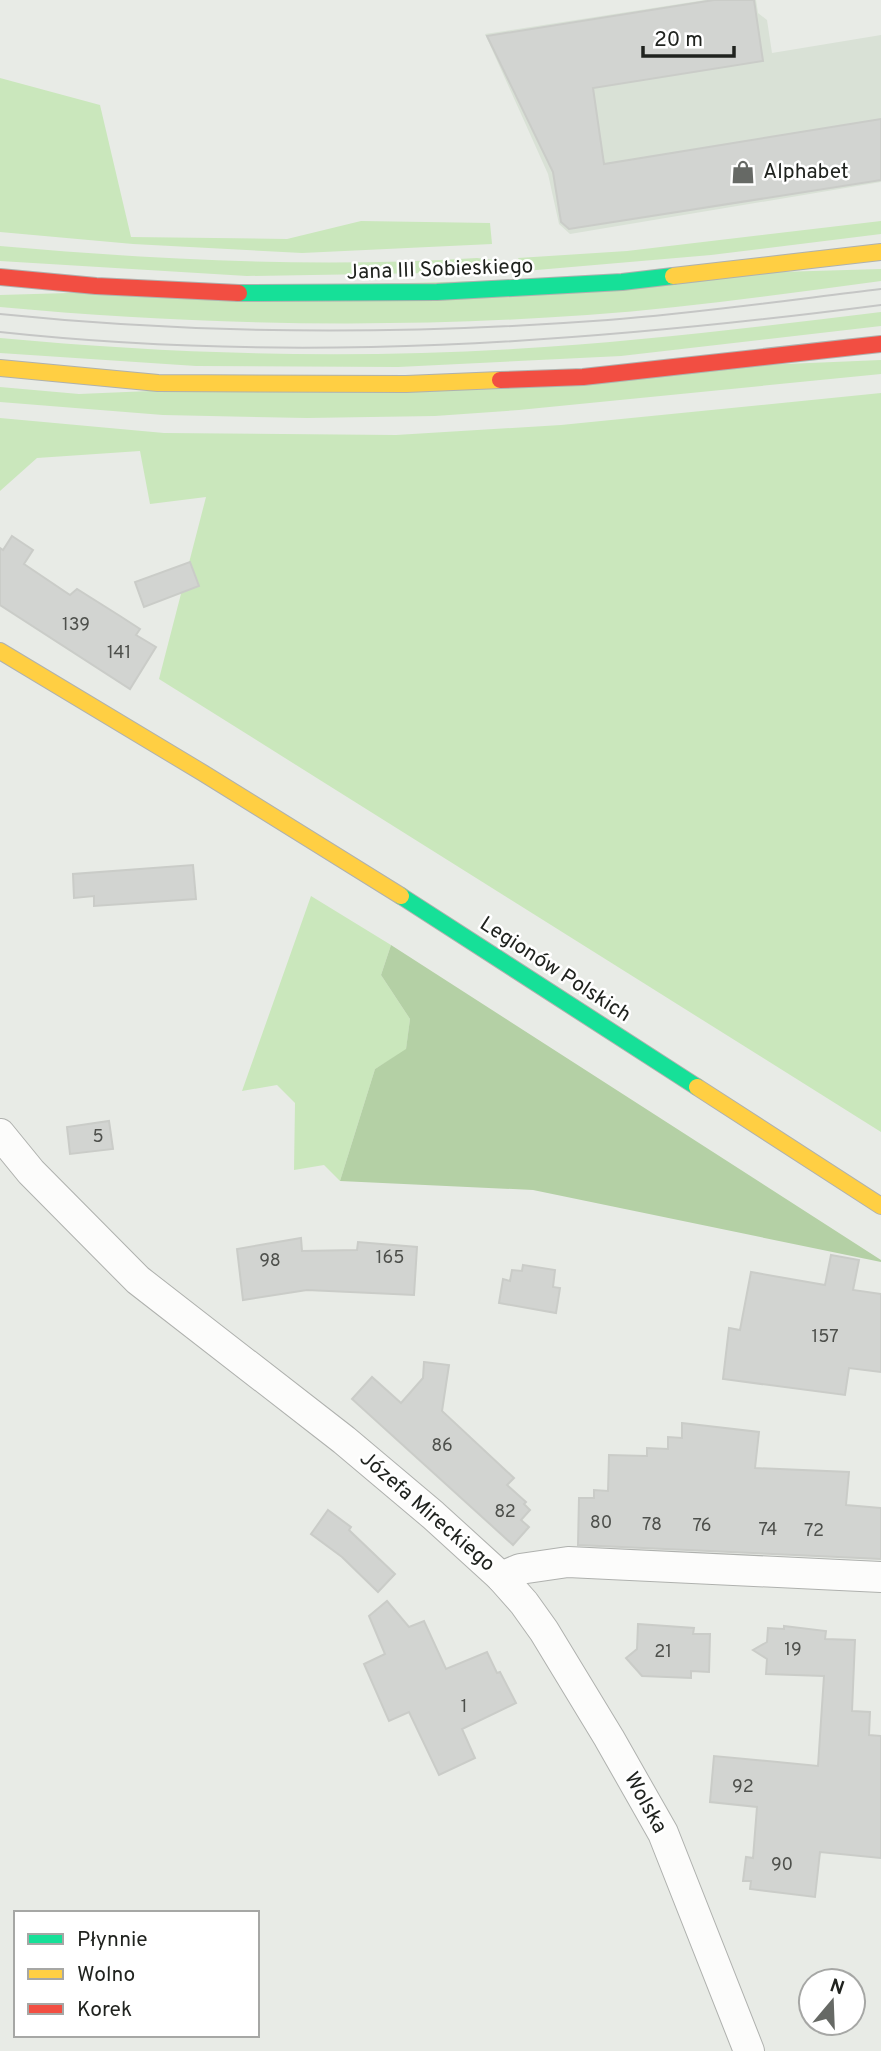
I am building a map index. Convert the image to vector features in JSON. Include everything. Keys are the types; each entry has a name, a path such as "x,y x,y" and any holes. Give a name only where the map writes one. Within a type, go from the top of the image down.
{"main road":[{"name":"Jana III Sobieskiego","path":"0,276 96,286 256,294 437,292 622,282 881,252"},
{"path":"0,368 126,380 247,384 496,381 680,368 881,344"},
{"name":"Legionów Polskich","path":"0,651 415,905 881,1206"}],"street":[{"name":"Józefa Mireckiego","path":"0,1134 31,1172 138,1280 344,1440 501,1577 520,1569 568,1562 881,1577"},
{"name":"Wolska","path":"501,1577 544,1631 663,1833 749,2051"}],"shaded area":[{"path":"705,0 756,0 758,13 767,20 772,53 881,35 881,182 570,234 559,224 548,174 485,34"}],"green space":[{"path":"0,78 100,105 131,237 287,239 361,221 490,223 492,244 302,253 133,244 0,232"},
{"path":"881,221 881,234 711,255 525,271 518,258 627,251"},
{"path":"0,246 238,261 494,260 488,272 247,276 0,261"},
{"path":"881,269 881,281 660,309 514,319 293,323 146,318 0,307 0,295"},
{"path":"881,312 881,326 621,356 398,367 196,366 0,353 0,338 128,348 256,353 449,352 651,338"},
{"path":"881,360 881,374 435,416 307,418 163,415 0,402 0,387 79,394"},
{"path":"881,393 881,1132 159,679 206,497 150,504 140,451 37,458 0,491 0,418 164,433 396,435 561,425"},
{"path":"311,896 391,945 381,975 410,1019 406,1050 375,1069 340,1181 324,1165 294,1170 295,1103 277,1085 242,1091"},
{"path":"391,945 881,1262 533,1190 340,1181 375,1069 406,1049 410,1019 381,975"}],"building":[{"path":"714,0 754,0 763,61 593,88 604,164 881,119 881,180 569,229 561,222 553,172 487,36"},
{"path":"12,536 33,550 24,564 70,595 77,589 120,616 140,629 136,635 156,647 130,689 0,605 0,548 3,550"},
{"path":"190,562 199,586 144,607 135,582"},
{"path":"193,865 196,899 94,906 94,896 74,898 73,874"},
{"path":"109,1121 113,1149 70,1154 67,1127"},
{"path":"301,1238 302,1251 357,1250 358,1242 417,1247 414,1295 307,1290 243,1300 237,1249"},
{"path":"831,1255 859,1260 853,1290 881,1294 881,1372 849,1368 845,1395 723,1379 729,1328 740,1330 751,1272 825,1285"},
{"path":"523,1265 555,1270 553,1287 560,1288 556,1313 499,1303 503,1279 510,1281 512,1270 522,1271"},
{"path":"424,1362 449,1365 442,1411 514,1478 507,1485 526,1502 524,1504 530,1510 521,1520 529,1527 513,1545 352,1399 372,1377 401,1403 423,1378"},
{"path":"682,1423 759,1432 755,1468 849,1472 846,1505 881,1508 881,1559 578,1545 579,1498 594,1498 594,1490 608,1491 609,1455 647,1456 647,1448 668,1449 668,1437 682,1438"},
{"path":"328,1510 351,1527 349,1530 395,1574 378,1592 342,1557 311,1534"},
{"path":"387,1601 409,1627 424,1621 446,1669 487,1652 516,1703 462,1729 475,1758 439,1775 409,1712 389,1721 364,1664 385,1654 369,1616"},
{"path":"638,1624 694,1628 693,1634 710,1634 709,1672 691,1671 691,1678 642,1676 626,1658 637,1649"},
{"path":"784,1626 826,1631 825,1639 855,1640 852,1711 870,1712 869,1735 881,1736 881,1858 820,1852 815,1897 750,1889 751,1881 743,1881 746,1857 753,1858 757,1807 710,1802 714,1756 818,1766 824,1676 766,1674 767,1659 753,1650 767,1642 768,1628 784,1629"}],"tram line":[{"path":"0,314 228,329 456,328 642,317 881,289"},
{"path":"0,332 111,342 221,347 441,345 661,330 881,305"}],"traffic: fast":[{"path":"239,293 437,292 622,282 673,276"},
{"path":"401,896 697,1087"}],"traffic: slow":[{"path":"673,276 881,252"},
{"path":"0,368 158,383 406,384 500,380"},
{"path":"0,651 401,896"},
{"path":"697,1087 881,1206"}],"traffic: jam":[{"path":"0,277 96,286 239,293"},
{"path":"500,380 583,377 881,344"}],"place":[{"name":"Alphabet","path":"743,172"}]}
